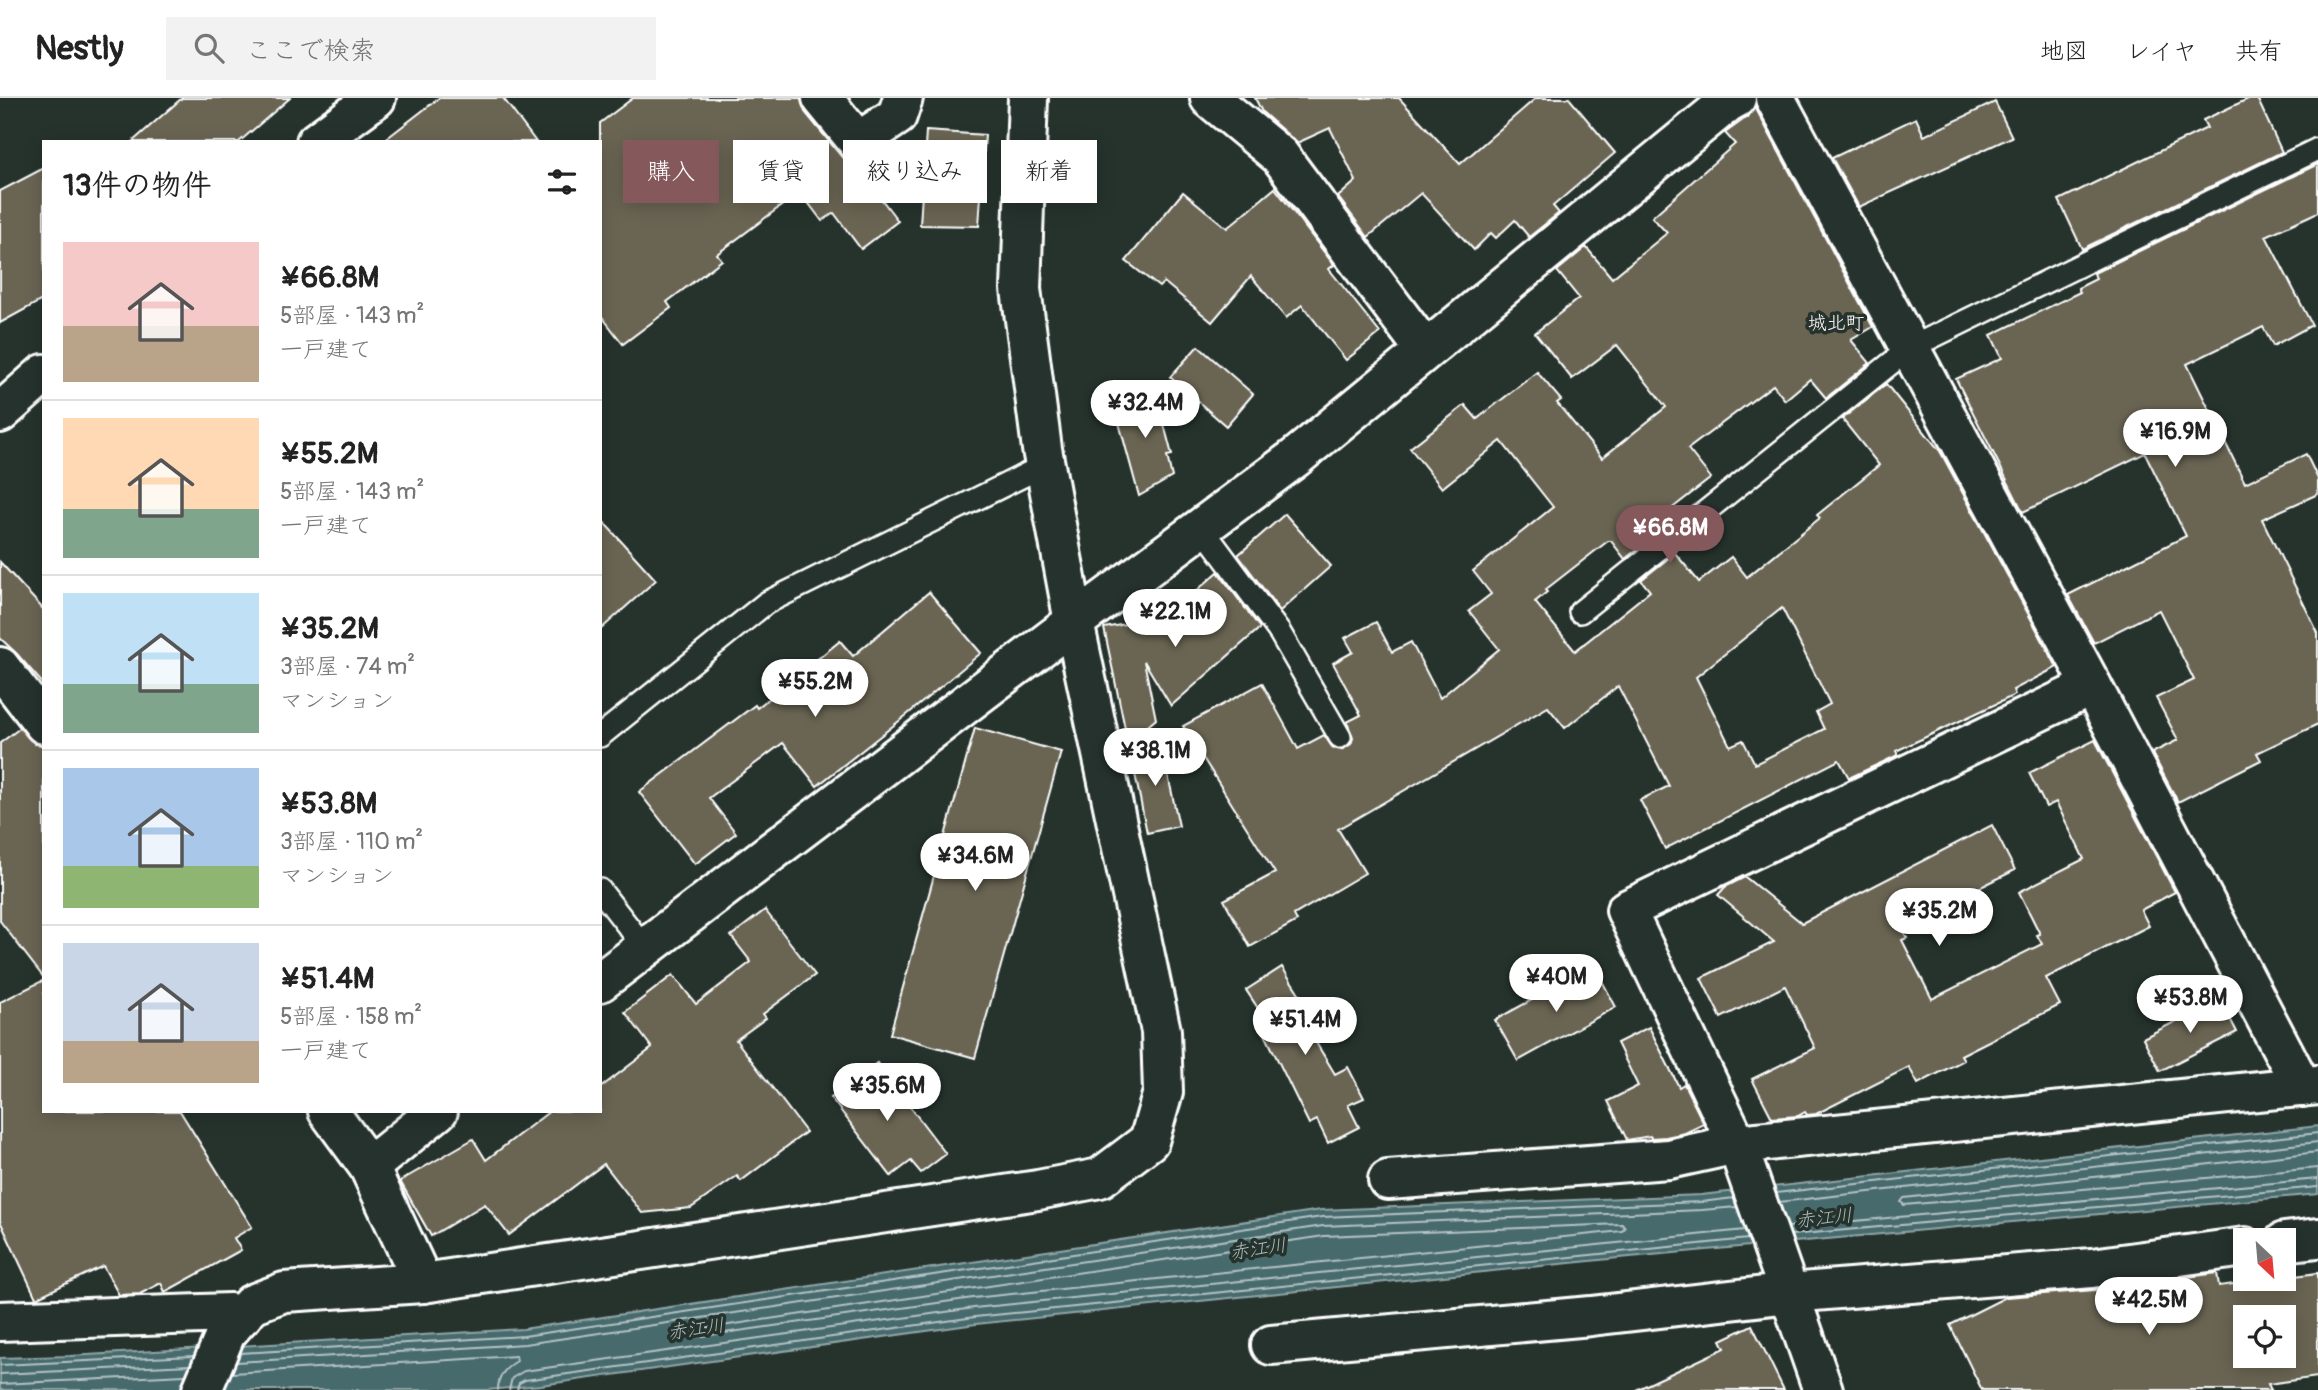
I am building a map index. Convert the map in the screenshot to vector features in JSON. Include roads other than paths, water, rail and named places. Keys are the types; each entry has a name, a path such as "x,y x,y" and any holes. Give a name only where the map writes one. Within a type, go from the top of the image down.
{"street":[{"path":"319,140 376,98"},
{"path":"822,98 858,142 897,116 903,98"},
{"path":"202,1390 234,1324 252,1304 284,1292 423,1283 1038,1190 1100,1178 1149,1141 1163,1092 1161,1031 1074,622 1045,465 1021,289 1028,98"},
{"path":"1210,98 1280,156 1426,350"},
{"path":"602,980 1295,458 1736,98"},
{"path":"1388,1180 1741,1156 2310,1086 1775,98"},
{"path":"0,413 42,376"},
{"path":"0,667 42,721"},
{"path":"1824,1390 1741,1156 1626,910 2092,686"},
{"path":"329,1113 369,1167 423,1283"},
{"path":"369,1167 436,1113"},
{"path":"2296,1241 2318,1238"},
{"path":"1271,1345 1591,1316 1783,1277 2092,1268 2233,1249"},
{"path":"0,1321 230,1313 234,1324"}],"lane":[{"path":"1580,612 1910,348 2318,149"},
{"path":"602,734 766,603 1045,465"},
{"path":"1202,528 1280,633 1340,737"},
{"path":"602,893 645,948"}],"water":[{"name":"赤江川","path":"2318,1126 2318,1194 1619,1258 976,1324 541,1385 487,1390 0,1390 0,1358 523,1329 1321,1210 1701,1195"}],"district":[{"name":"城北町","path":"1836,323"}]}
